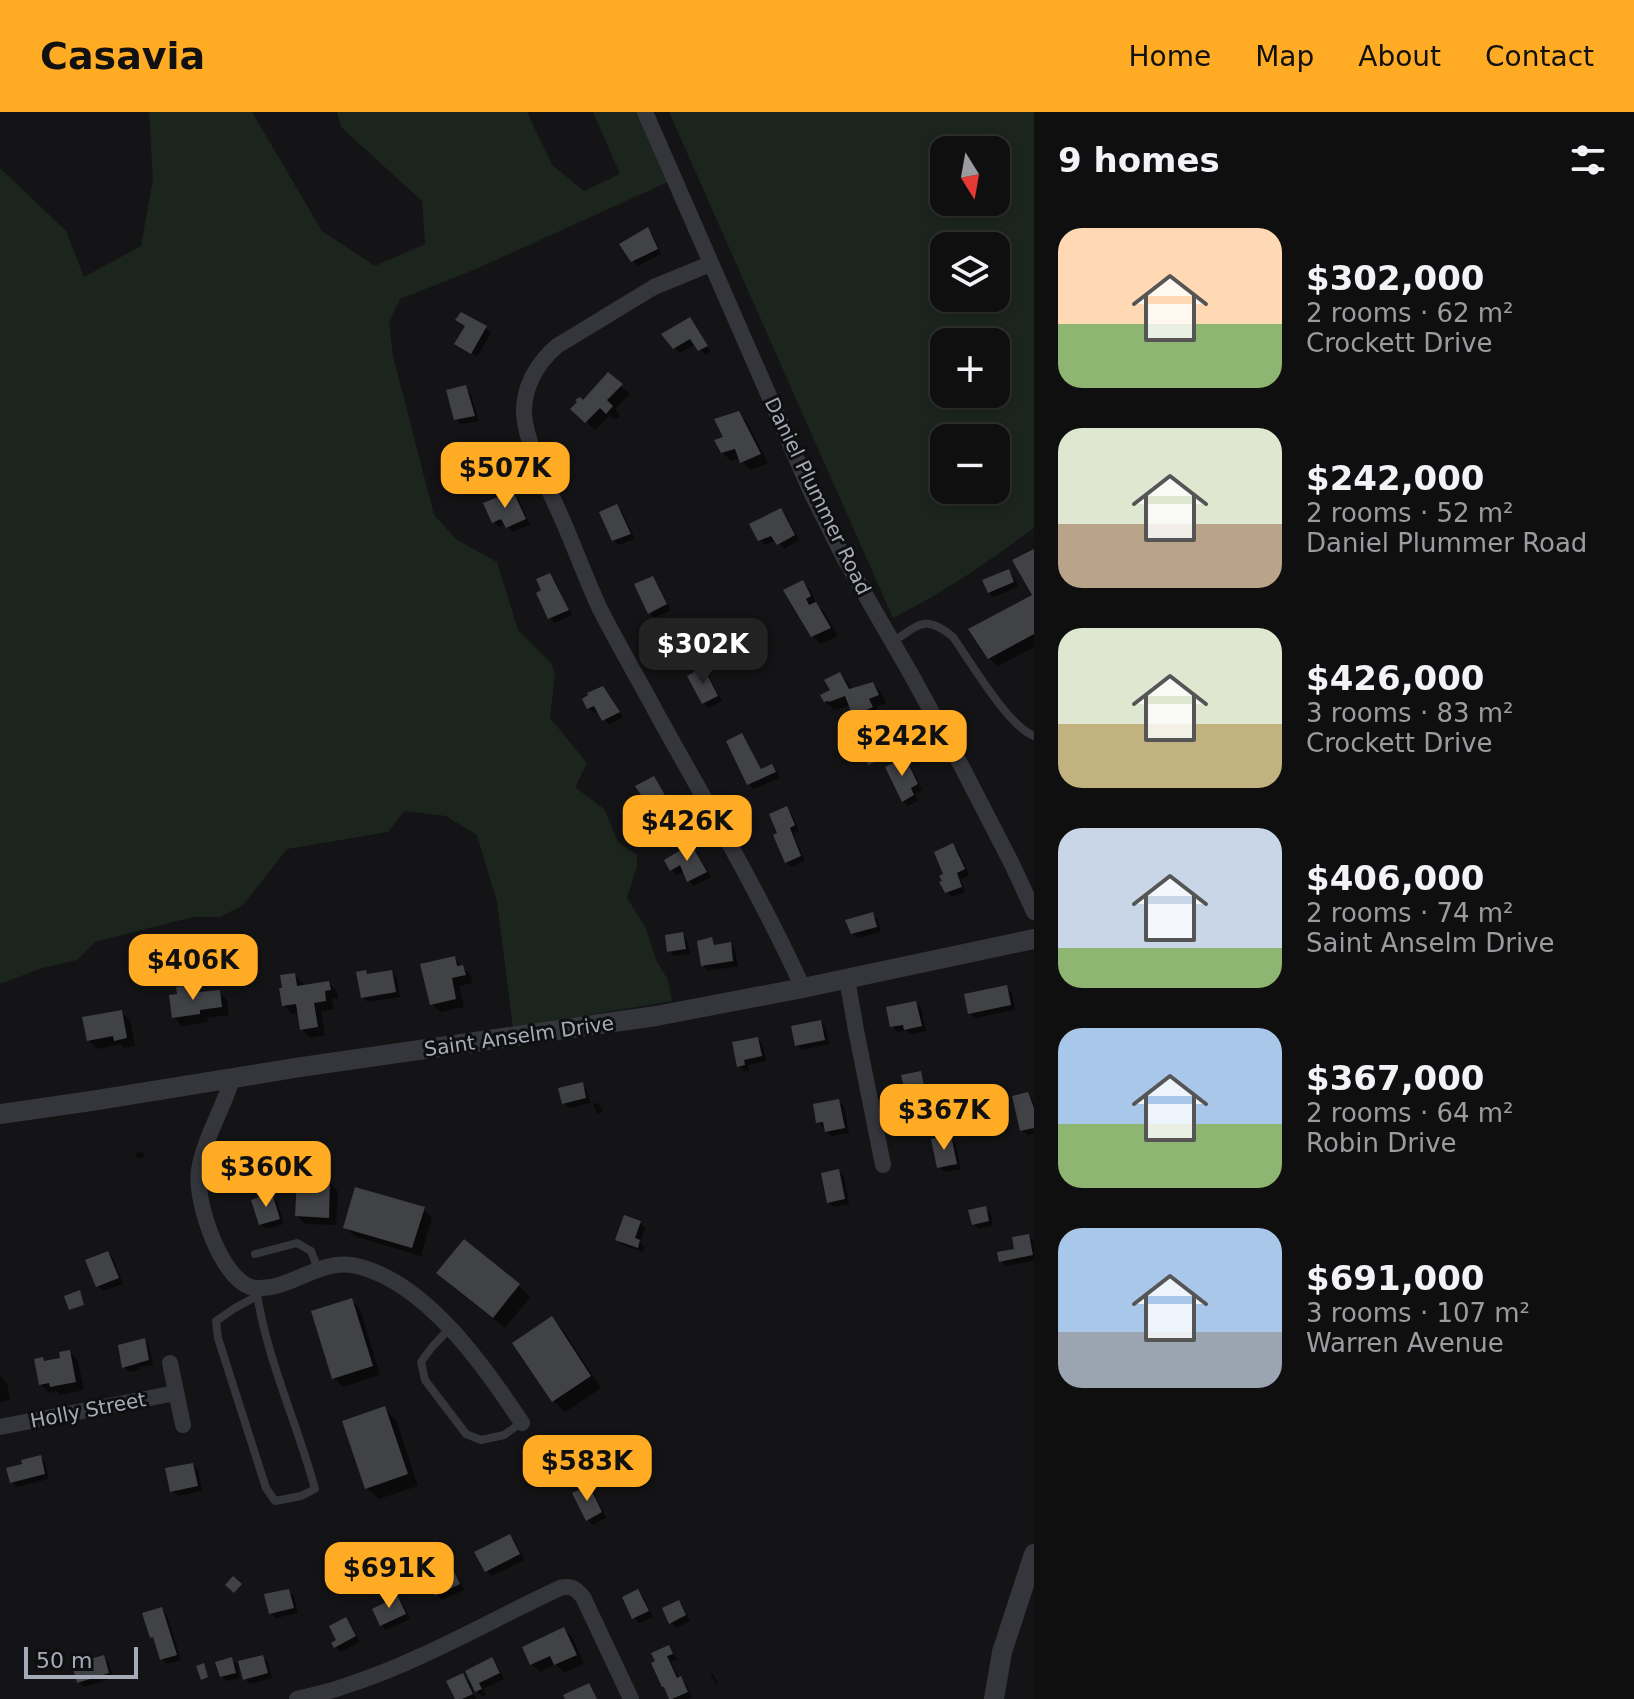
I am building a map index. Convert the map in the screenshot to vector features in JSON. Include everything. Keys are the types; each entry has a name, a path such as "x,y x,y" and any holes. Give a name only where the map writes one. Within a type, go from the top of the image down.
{"street":[{"name":"Daniel Plummer Road","path":"645,112 811,492 843,556 963,769 1034,912"},
{"path":"710,264 654,287 557,346 537,368 529,383 524,416 533,449 599,607 774,927 803,988"},
{"name":"Saint Anselm Drive","path":"0,1114 618,1022 803,988 1034,939"},
{"path":"847,979 883,1165"},
{"path":"232,1079 204,1151 198,1179 204,1212 221,1257 241,1282 257,1292 342,1264 373,1272 405,1289 450,1328 488,1372 522,1423"},
{"path":"170,1363 183,1425"},
{"name":"Holly Street","path":"0,1427 176,1393"},
{"path":"994,1699 1002,1652 1034,1554"},
{"path":"297,1699 345,1686 428,1653 569,1586 583,1597 631,1699"}],"lane":[{"path":"893,642 928,623 942,628 953,637 1005,711 1034,736"},
{"path":"255,1254 297,1243 311,1251 318,1270"},
{"path":"257,1292 265,1335 315,1489 301,1496 275,1501 266,1488 218,1338 216,1321 257,1292"},
{"path":"450,1328 421,1362 425,1380 466,1434 481,1440 504,1435 522,1423"}],"shaded area":[{"path":"149,112 252,112 322,231 375,266 425,244 422,201 341,127 337,112 527,112 552,165 584,191 620,174 593,112 645,112 670,181 476,269 400,299 389,322 393,356 434,515 457,540 497,562 518,630 551,663 555,674 550,718 587,763 575,787 604,809 618,842 637,855 637,866 627,898 646,928 656,960 668,980 672,1001 513,1028 497,902 477,835 446,816 404,811 388,832 287,849 243,905 220,917 193,917 95,942 77,960 39,969 0,984 0,168 66,231 84,277 141,246 153,179"},
{"path":"669,112 1034,112 1034,528 930,598 893,618"}],"building":[{"path":"648,227 658,249 631,262 619,244"},
{"path":"461,312 487,326 471,354 454,344 465,326 455,320"},
{"path":"690,317 708,346 698,351 690,339 673,349 661,334"},
{"path":"608,372 623,384 607,400 613,406 606,414 600,408 585,423 570,409 577,402 575,400 580,397 583,400"},
{"path":"466,385 475,416 454,420 446,390"},
{"path":"739,411 761,454 740,463 735,449 721,453 714,440 723,437 714,419"},
{"path":"513,491 526,519 506,528 501,519 492,523 483,503"},
{"path":"617,504 631,534 612,541 599,512"},
{"path":"781,508 795,535 777,545 771,536 758,541 749,524"},
{"path":"1034,549 1034,634 988,659 968,629 1032,595 1012,560"},
{"path":"1009,569 1014,582 988,593 982,580"},
{"path":"550,573 569,610 548,619 536,593 541,590 536,579"},
{"path":"653,576 667,604 648,614 634,584"},
{"path":"803,580 811,596 806,599 809,605 816,602 831,628 811,637 783,590"},
{"path":"689,642 697,658 681,665 672,650"},
{"path":"703,667 718,696 702,704 687,676"},
{"path":"840,672 849,689 873,682 879,695 869,699 873,707 853,716 845,696 824,702 820,695 830,690 824,680"},
{"path":"603,686 620,712 602,721 594,706 587,709 582,699 587,693"},
{"path":"742,733 761,769 772,764 776,772 747,785 726,741"},
{"path":"873,752 877,761 868,765 864,756"},
{"path":"905,757 918,784 911,788 914,795 902,802 885,767"},
{"path":"654,776 669,802 642,819 635,807 645,801 635,786"},
{"path":"787,806 795,825 790,828 801,856 785,863 773,835 777,833 769,814"},
{"path":"953,843 965,869 957,873 962,887 945,893 939,882 942,881 939,876 943,874 934,852"},
{"path":"691,844 707,872 687,882 680,865 670,871 664,860"},
{"path":"873,912 877,927 851,934 845,920"},
{"path":"683,932 686,949 667,952 665,935"},
{"path":"712,937 714,945 731,942 733,961 701,966 697,941"},
{"path":"455,956 457,966 463,965 466,975 452,978 456,999 430,1005 420,964"},
{"path":"366,970 367,974 392,970 396,992 361,998 356,972"},
{"path":"295,973 297,986 329,981 331,990 325,991 326,1001 314,1003 318,1027 300,1030 296,1004 282,1006 280,975"},
{"path":"187,985 188,993 220,990 222,1007 172,1018 169,995 177,994 176,987"},
{"path":"1007,985 1011,1005 968,1014 964,994"},
{"path":"916,1001 922,1026 904,1030 903,1025 890,1027 886,1007"},
{"path":"122,1010 127,1038 114,1041 113,1036 87,1041 82,1017"},
{"path":"821,1020 825,1040 795,1046 791,1026"},
{"path":"758,1037 762,1056 744,1060 745,1065 737,1067 732,1042"},
{"path":"921,1071 927,1101 908,1105 901,1075"},
{"path":"583,1082 586,1098 562,1104 558,1088"},
{"path":"1028,1092 1034,1108 1034,1128 1020,1131 1012,1096"},
{"path":"839,1099 845,1128 825,1132 823,1122 816,1123 813,1104"},
{"path":"951,1135 957,1164 937,1168 931,1139"},
{"path":"839,1169 845,1199 827,1203 821,1173"},
{"path":"297,1179 330,1181 329,1218 295,1216"},
{"path":"355,1187 425,1207 412,1248 343,1228"},
{"path":"272,1193 280,1219 259,1225 251,1200"},
{"path":"986,1206 989,1221 972,1225 968,1210"},
{"path":"624,1215 641,1221 635,1238 640,1240 638,1248 615,1240"},
{"path":"1029,1234 1033,1255 999,1262 997,1252 1014,1249 1012,1237"},
{"path":"464,1239 520,1284 493,1318 436,1273"},
{"path":"108,1251 119,1278 96,1287 85,1260"},
{"path":"80,1290 84,1305 69,1310 64,1296"},
{"path":"352,1298 373,1366 332,1379 311,1311"},
{"path":"552,1316 591,1376 552,1402 512,1343"},
{"path":"145,1338 149,1360 122,1368 118,1345"},
{"path":"70,1350 76,1382 50,1387 49,1383 39,1385 34,1359 60,1358 59,1352"},
{"path":"385,1406 408,1474 365,1489 342,1421"},
{"path":"41,1455 45,1474 10,1483 6,1468"},
{"path":"193,1463 198,1486 170,1492 165,1468"},
{"path":"589,1485 602,1512 586,1521 572,1493"},
{"path":"510,1534 520,1554 485,1572 474,1552"},
{"path":"451,1565 460,1584 435,1596 426,1578"},
{"path":"233,1576 242,1584 234,1593 225,1585"},
{"path":"289,1589 294,1608 269,1614 264,1594"},
{"path":"638,1589 649,1611 632,1619 622,1597"},
{"path":"395,1590 406,1614 380,1626 372,1609 390,1600 387,1594"},
{"path":"679,1600 686,1615 669,1624 662,1608"},
{"path":"162,1607 177,1655 160,1660 142,1613"},
{"path":"346,1617 356,1636 334,1648 331,1643 336,1640 329,1626"},
{"path":"564,1627 577,1655 554,1665 550,1656 530,1665 522,1647"},
{"path":"669,1645 673,1654 667,1656 677,1678 681,1676 688,1692 672,1699 662,1687 651,1663 655,1661 651,1653"},
{"path":"89,1654 90,1659 104,1655 109,1673 77,1683 72,1665 80,1663 78,1657"},
{"path":"263,1655 268,1673 243,1680 238,1661"},
{"path":"232,1657 236,1673 220,1677 215,1662"},
{"path":"492,1657 500,1673 479,1683 482,1689 475,1692 465,1671"},
{"path":"204,1663 208,1677 201,1680 196,1666"},
{"path":"463,1673 473,1694 455,1699 446,1681"},
{"path":"589,1683 597,1699 565,1699 563,1695"}]}
